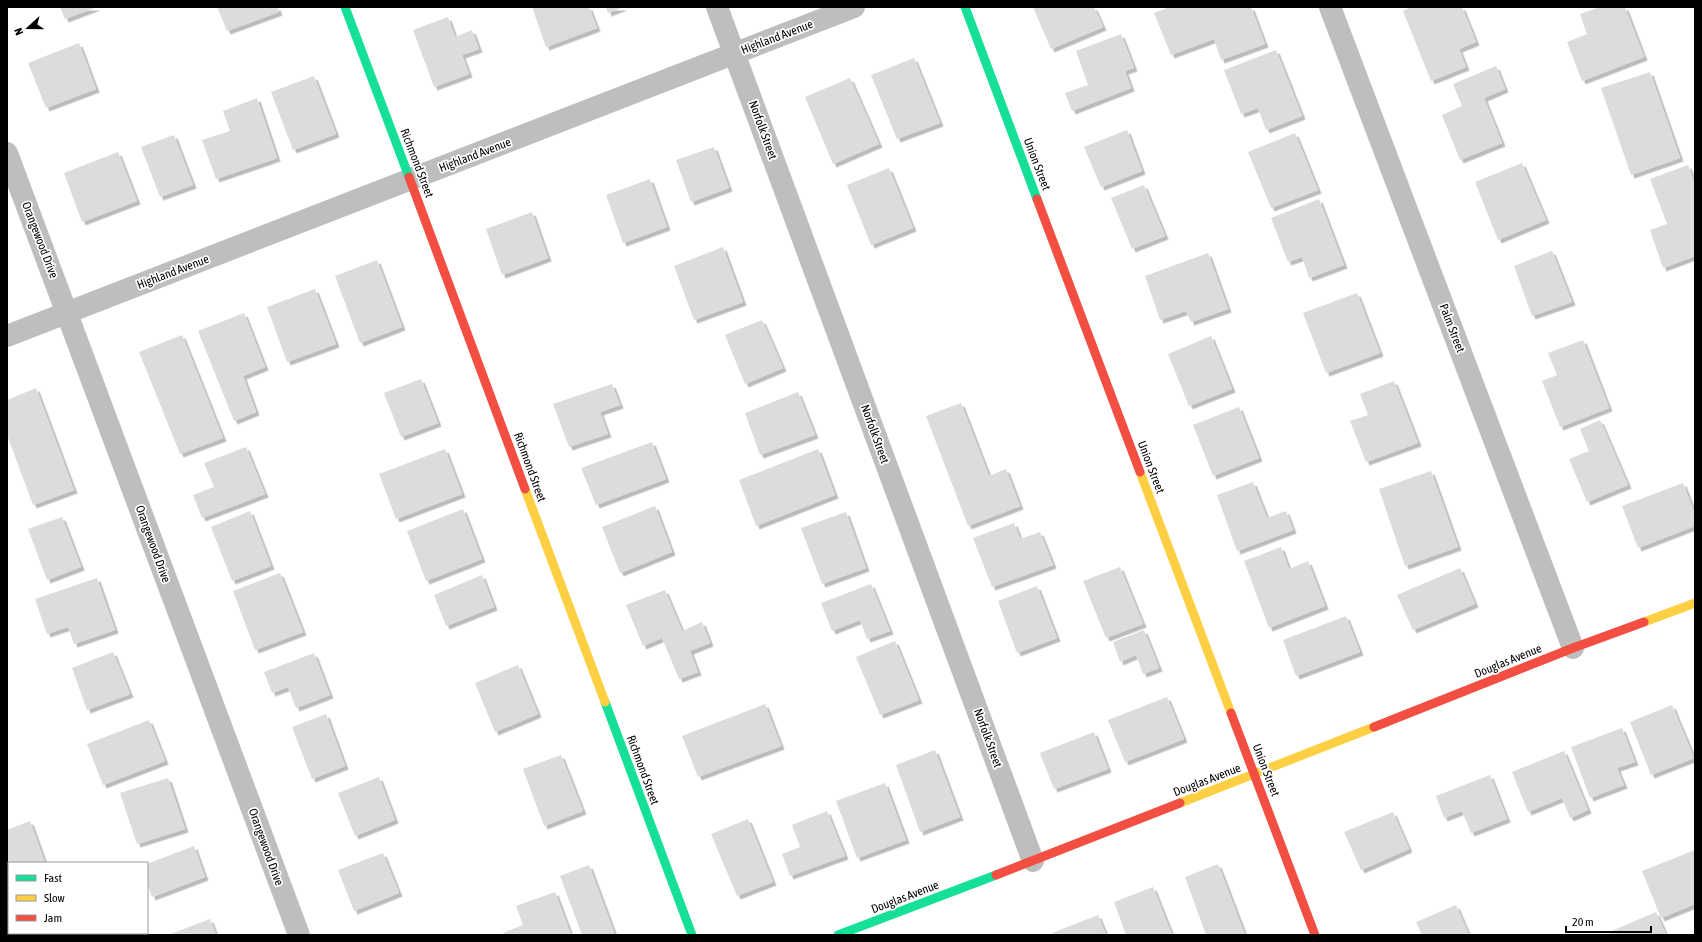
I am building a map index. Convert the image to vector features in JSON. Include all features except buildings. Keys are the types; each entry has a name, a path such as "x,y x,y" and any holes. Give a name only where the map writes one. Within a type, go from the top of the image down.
{"street":[{"name":"Richmond Street","path":"345,7 411,180 692,935"},
{"name":"Norfolk Street","path":"717,7 1033,861"},
{"name":"Highland Avenue","path":"7,336 854,7"},
{"name":"Union Street","path":"965,7 1315,935"},
{"name":"Palm Street","path":"1330,7 1573,648"},
{"name":"Orangewood Drive","path":"7,153 299,935"},
{"name":"Douglas Avenue","path":"838,935 1033,861 1573,648 1695,603"}],"traffic: fast":[{"path":"345,7 409,177"},
{"path":"965,7 1037,199"},
{"path":"605,702 692,935"},
{"path":"838,935 996,875"}],"traffic: slow":[{"path":"1140,472 1231,713"},
{"path":"525,489 605,702"},
{"path":"1644,622 1695,603"},
{"path":"1180,803 1374,727"}],"traffic: jam":[{"path":"409,177 525,489"},
{"path":"1037,199 1140,472"},
{"path":"1374,727 1573,648 1644,622"},
{"path":"1231,713 1315,935"},
{"path":"996,875 1180,803"}]}
